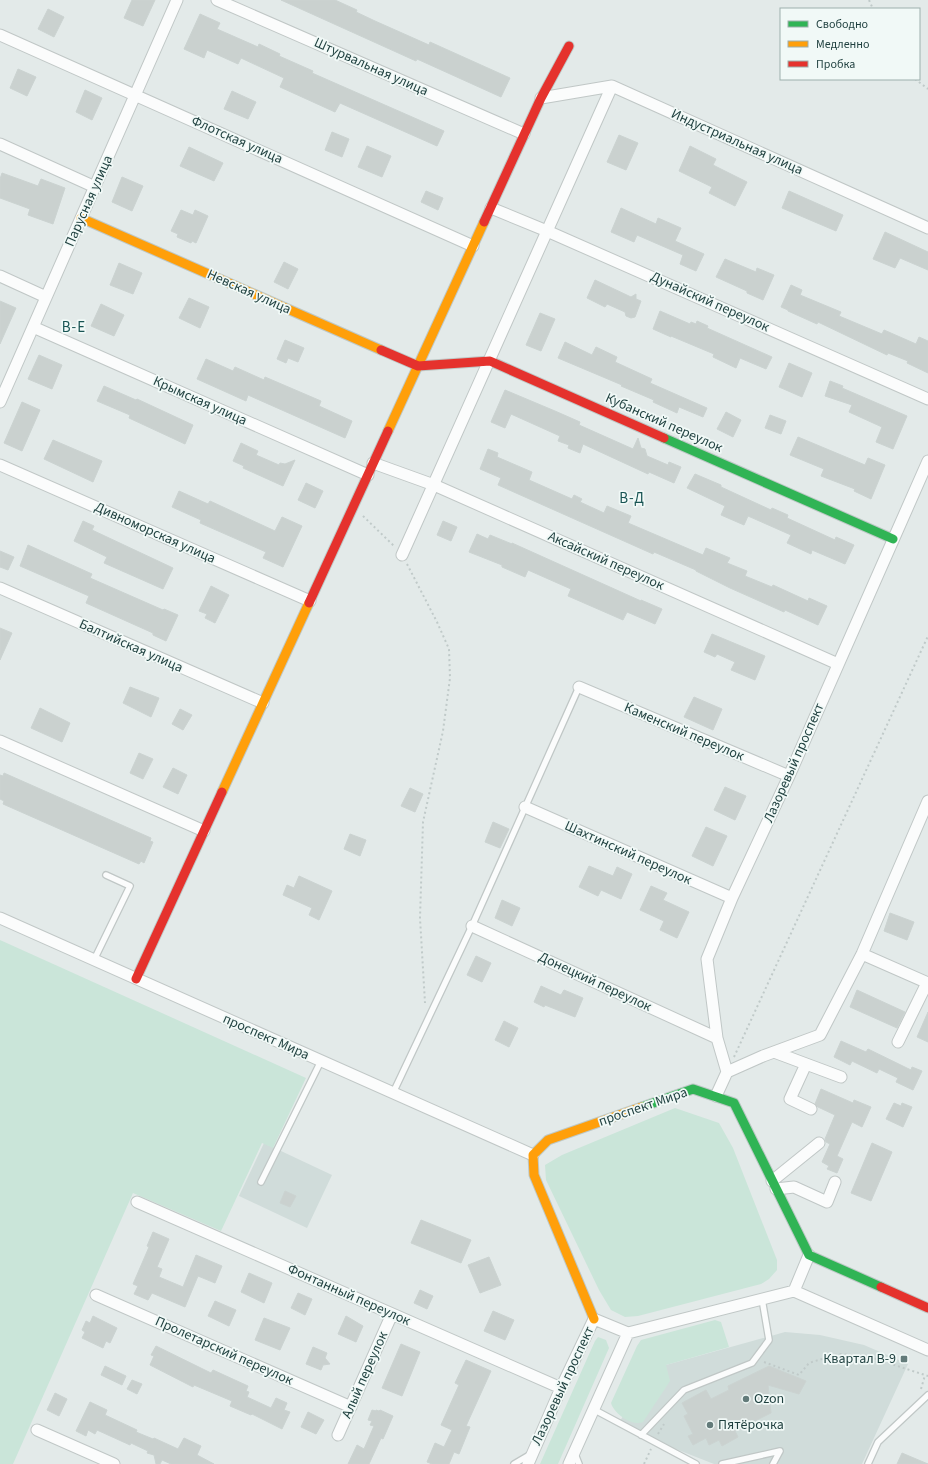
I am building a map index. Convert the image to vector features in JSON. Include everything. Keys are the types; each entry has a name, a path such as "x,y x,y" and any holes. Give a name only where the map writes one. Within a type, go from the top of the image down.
{"street":[{"name":"Парусная улица","path":"0,402 177,0"},
{"name":"Штурвальная улица","path":"217,0 524,134"},
{"name":"Флотская улица","path":"0,35 473,246"},
{"path":"136,979 524,134 541,98 569,46"},
{"path":"541,98 612,86"},
{"path":"402,555 612,86"},
{"name":"Индустриальная улица","path":"612,86 928,228"},
{"path":"0,144 95,187"},
{"name":"Дунайский переулок","path":"491,208 547,231 928,398"},
{"name":"Невская улица","path":"81,218 418,366"},
{"path":"0,276 46,297"},
{"name":"Крымская улица","path":"33,327 368,475"},
{"name":"Кубанский переулок","path":"418,366 490,361 893,540"},
{"name":"Лазоревый проспект","path":"727,1072 717,1038 707,959 732,898 789,776 928,461"},
{"name":"Аксайский переулок","path":"374,463 434,485 838,664"},
{"name":"Дивноморская улица","path":"0,465 310,601"},
{"name":"Балтийская улица","path":"0,588 263,703"},
{"name":"Каменский переулок","path":"579,688 789,776"},
{"path":"0,741 204,831"},
{"path":"716,1096 727,1072 774,1052 820,1035 862,954 928,801"},
{"name":"Шахтинский переулок","path":"525,807 732,898"},
{"name":"проспект Мира","path":"0,918 533,1155 548,1140 693,1089 734,1103 808,1255"},
{"name":"Донецкий переулок","path":"472,926 717,1038"},
{"path":"862,954 927,983 898,1042"},
{"path":"774,1052 841,1078"},
{"path":"806,1064 790,1099 811,1109"},
{"path":"774,1185 819,1143"},
{"path":"533,1155 534,1175 594,1319"},
{"path":"774,1185 794,1187 827,1202 834,1182"},
{"name":"Фонтанный переулок","path":"137,1202 561,1388"},
{"path":"794,1291 808,1255 928,1308"},
{"path":"569,1464 628,1333 794,1291 928,1350"},
{"name":"Пролетарский переулок","path":"96,1295 351,1407"},
{"name":"Алый переулок","path":"338,1435 392,1314"},
{"name":"Лазоревый проспект","path":"528,1464 561,1388 594,1319 628,1333"},
{"path":"37,1430 114,1464"}],"lane":[{"path":"393,1093 472,926 579,688"},
{"path":"94,960 130,886 106,875"},
{"path":"260,1182 321,1061"},
{"path":"641,1434 684,1390 752,1363 769,1340 762,1299"},
{"path":"868,1464 878,1442 928,1394"},
{"path":"593,1409 696,1464"},
{"path":"722,1464 740,1462 780,1451 773,1464"},
{"path":"574,1452 578,1464"},
{"path":"514,1464 533,1453"}],"path":[{"path":"916,80 928,89"},
{"path":"354,506 402,555 437,622 449,649 450,678 443,731 423,822 420,918 426,1022"},
{"path":"727,1072 928,636"},
{"path":"758,1365 765,1362 799,1375 809,1363 838,1354 867,1356 928,1376"},
{"path":"644,1464 654,1442 665,1424"}],"shaded area":[{"path":"264,1143 332,1175 307,1228 239,1196"},
{"path":"785,1332 820,1335 864,1345 908,1364 862,1464 714,1464 617,1426 631,1403 666,1365"}],"green space":[{"path":"0,940 306,1078 273,1148 262,1143 221,1231 133,1193 13,1464 0,1464"},
{"path":"675,1108 719,1123 733,1148 777,1260 777,1270 769,1279 761,1284 638,1316 625,1317 611,1310 599,1290 546,1180 545,1165 562,1155"},
{"path":"715,1320 721,1322 729,1347 666,1365 670,1381 643,1422 634,1423 629,1421 616,1411 611,1403 641,1340"},
{"path":"598,1337 606,1340 609,1348 558,1464 540,1464 595,1341"}],"building":[{"path":"132,0 155,0 143,26 124,18"},
{"path":"281,0 335,0 357,10 356,12 375,21 429,45 430,42 510,78 501,97 417,59 416,61"},
{"path":"48,9 64,17 54,37 38,29"},
{"path":"200,14 220,23 217,29 258,47 259,44 280,54 279,56 313,71 312,73 444,131 437,146 340,103 335,112 280,87 284,78 241,58 238,64 207,50 204,58 184,49"},
{"path":"18,69 36,77 27,96 10,88"},
{"path":"85,90 102,98 92,120 76,112"},
{"path":"232,91 256,102 248,119 224,109"},
{"path":"332,132 349,139 342,157 325,150"},
{"path":"619,135 638,143 626,170 607,162"},
{"path":"367,146 391,156 382,177 358,167"},
{"path":"690,146 716,159 713,165 747,182 735,206 709,193 712,187 679,171"},
{"path":"189,147 223,163 214,181 180,166"},
{"path":"2,173 38,186 41,179 65,188 53,224 28,215 30,209 0,198 0,179"},
{"path":"122,177 143,186 132,211 112,202"},
{"path":"426,191 443,198 438,210 421,202"},
{"path":"789,191 843,215 836,231 782,208"},
{"path":"621,208 656,224 658,218 681,228 675,241 704,254 696,271 680,264 683,255 637,235 634,242 611,232"},
{"path":"181,210 193,215 195,210 208,216 196,243 192,241 191,243 177,237 178,234 171,231"},
{"path":"885,232 928,252 928,270 900,258 895,268 873,259"},
{"path":"725,259 756,272 757,268 774,275 763,300 716,277"},
{"path":"284,262 298,269 288,289 274,282"},
{"path":"119,263 142,273 133,294 110,285"},
{"path":"595,280 631,297 636,294 636,299 641,301 635,317 631,318 626,316 625,312 607,304 605,307 587,298"},
{"path":"791,285 802,290 800,295 841,312 839,316 882,334 884,330 916,344 919,337 928,341 928,373 907,363 908,361 888,353 887,355 818,322 817,324 781,307"},
{"path":"189,298 209,307 200,328 179,318"},
{"path":"0,301 16,308 0,344"},
{"path":"101,304 124,315 114,336 91,326"},
{"path":"660,311 690,324 691,322 696,324 697,321 708,326 707,328 772,357 766,369 740,358 736,368 713,357 714,354 653,329"},
{"path":"540,313 555,319 541,351 526,345"},
{"path":"285,340 304,348 298,362 288,358 286,363 277,359"},
{"path":"565,342 592,355 596,347 617,357 615,362 652,379 650,383 707,408 703,417 679,407 677,413 653,402 654,400 621,386 622,385 558,358"},
{"path":"39,355 62,365 52,389 28,379"},
{"path":"206,359 233,371 235,367 264,380 265,377 321,401 319,406 352,421 345,438 248,395 246,401 197,379"},
{"path":"789,363 812,373 802,397 779,387"},
{"path":"830,381 843,386 842,388 907,416 893,449 876,442 882,427 849,412 852,405 825,396"},
{"path":"104,386 136,400 137,399 193,425 185,444 129,418 130,415 97,401"},
{"path":"505,390 580,422 579,425 633,449 638,438 641,448 645,449 647,456 668,465 669,462 681,467 674,483 649,472 648,474 583,444 580,453 568,448 569,445 558,441 560,436 511,414 505,428 491,422"},
{"path":"22,402 40,410 22,451 4,443"},
{"path":"726,412 741,420 733,437 717,429"},
{"path":"770,415 786,421 781,434 765,428"},
{"path":"798,437 865,465 868,458 885,465 871,499 854,491 855,489 821,476 824,469 790,455"},
{"path":"53,440 102,461 93,482 44,459"},
{"path":"241,443 258,451 256,455 279,465 280,463 285,464 295,460 283,486 243,468 244,466 233,461"},
{"path":"488,449 498,453 497,457 532,472 529,480 572,499 574,495 582,499 580,502 604,513 607,506 631,516 628,523 703,555 706,548 730,558 727,563 747,571 745,576 772,587 773,585 808,601 809,598 827,606 818,625 785,610 784,612 730,588 696,570 654,552 653,554 498,485 501,478 480,469"},
{"path":"695,474 771,510 772,508 788,515 787,518 835,540 836,537 854,545 845,564 812,550 811,554 787,543 791,535 748,516 744,525 721,515 725,506 687,488"},
{"path":"306,483 323,491 315,508 298,500"},
{"path":"179,491 208,504 210,501 275,531 282,517 302,526 283,567 263,558 266,552 200,523 201,520 172,507"},
{"path":"83,521 94,526 92,530 173,568 163,589 104,563 107,557 74,541"},
{"path":"443,521 457,527 451,541 437,535"},
{"path":"477,534 488,539 490,535 512,543 662,609 655,624 627,612 623,620 568,596 571,589 528,570 525,577 502,567 502,565 469,552"},
{"path":"28,545 92,574 90,578 163,610 164,609 178,615 166,641 153,635 153,633 86,603 89,596 20,566"},
{"path":"0,551 14,557 8,570 0,567"},
{"path":"211,586 229,595 215,623 205,618 207,614 199,611"},
{"path":"0,628 12,633 0,660"},
{"path":"712,634 765,656 755,680 731,670 735,662 717,654 715,657 704,652"},
{"path":"130,687 159,698 151,717 123,703"},
{"path":"694,697 722,709 713,730 684,717"},
{"path":"40,708 70,723 62,742 31,728"},
{"path":"180,709 192,715 183,730 172,724"},
{"path":"139,753 153,759 143,779 130,773"},
{"path":"173,768 187,775 178,794 163,787"},
{"path":"4,773 151,838 150,841 153,842 144,863 141,861 139,864 3,804 4,801 0,799 0,775 3,776"},
{"path":"725,787 746,796 735,820 714,810"},
{"path":"410,788 423,794 415,812 401,806"},
{"path":"493,822 509,829 500,848 485,842"},
{"path":"706,827 727,836 713,866 692,856"},
{"path":"350,834 366,840 360,856 344,849"},
{"path":"589,866 613,876 617,867 632,874 621,899 601,890 598,896 579,887"},
{"path":"299,876 332,891 319,920 309,915 312,908 283,895 287,885 294,888"},
{"path":"651,886 667,893 663,900 689,912 677,938 660,930 664,921 640,910"},
{"path":"502,900 520,908 512,926 495,918"},
{"path":"890,913 914,922 907,940 884,931"},
{"path":"476,956 491,963 482,982 467,975"},
{"path":"541,986 561,995 564,990 583,998 575,1017 545,1005 544,1007 534,1002"},
{"path":"857,990 905,1012 897,1028 850,1007"},
{"path":"928,1012 928,1042 917,1037"},
{"path":"504,1021 518,1028 509,1047 495,1040"},
{"path":"841,1041 866,1052 868,1049 911,1070 912,1067 922,1071 913,1090 896,1082 898,1078 879,1069 877,1073 852,1061 850,1065 834,1057"},
{"path":"821,1089 853,1103 854,1100 871,1107 862,1127 852,1122 837,1156 843,1159 837,1173 827,1169 829,1166 822,1162 830,1144 826,1142 825,1139 835,1115 815,1104"},
{"path":"894,1103 901,1106 902,1103 912,1107 903,1127 886,1119"},
{"path":"872,1143 892,1152 871,1201 851,1193"},
{"path":"285,1191 296,1196 290,1207 280,1203"},
{"path":"421,1220 471,1240 461,1263 411,1243"},
{"path":"153,1232 169,1239 157,1267 162,1269 159,1277 183,1287 196,1255 222,1266 215,1283 198,1276 185,1307 152,1293 148,1300 134,1294 138,1286 133,1284 149,1247 147,1246"},
{"path":"489,1257 501,1285 480,1293 468,1265"},
{"path":"249,1273 272,1283 264,1303 241,1292"},
{"path":"420,1290 433,1296 427,1309 414,1303"},
{"path":"298,1293 312,1299 305,1315 291,1308"},
{"path":"215,1301 236,1310 229,1326 208,1316"},
{"path":"493,1311 514,1320 505,1340 484,1331"},
{"path":"93,1316 117,1328 110,1343 106,1341 103,1348 82,1338 85,1332 82,1330 86,1321 90,1323"},
{"path":"346,1316 363,1326 356,1342 338,1334"},
{"path":"264,1318 290,1328 280,1350 255,1340"},
{"path":"401,1344 420,1352 402,1396 382,1388"},
{"path":"156,1346 211,1373 213,1370 248,1386 246,1391 249,1392 247,1397 271,1408 276,1398 287,1403 284,1410 290,1412 282,1429 252,1414 251,1415 230,1406 232,1401 194,1385 193,1387 150,1365 154,1356 151,1355"},
{"path":"313,1347 327,1353 325,1358 330,1364 323,1365 321,1370 306,1364"},
{"path":"466,1360 491,1371 466,1426 470,1427 459,1454 454,1452 449,1464 432,1464 427,1462 435,1443 444,1447 452,1430 441,1425 459,1385 455,1383"},
{"path":"105,1366 126,1376 122,1385 101,1375"},
{"path":"769,1366 806,1381 799,1394 768,1385 771,1413 735,1431 738,1437 722,1446 719,1440 709,1445 706,1438 693,1445 688,1436 693,1434 684,1416 688,1414 682,1403 706,1390 711,1399 729,1390 728,1386"},
{"path":"132,1380 142,1384 137,1394 127,1389"},
{"path":"55,1393 67,1399 59,1416 47,1410"},
{"path":"90,1402 107,1410 105,1415 137,1430 136,1432 178,1449 184,1438 201,1446 197,1455 214,1464 171,1464 162,1460 160,1464 156,1464 154,1455 147,1453 148,1451 131,1443 130,1445 97,1430 95,1434 88,1430 86,1436 76,1431"},
{"path":"372,1410 380,1410 393,1416 383,1439 381,1438 369,1464 348,1464 357,1445 364,1449 374,1426 370,1425 372,1421 368,1420"},
{"path":"308,1412 324,1420 316,1434 301,1427"},
{"path":"902,1453 928,1464 897,1464"}],"traffic: fast":[{"path":"664,438 893,539"},
{"path":"642,1107 693,1089 734,1103 809,1255 881,1287"}],"traffic: slow":[{"path":"81,218 381,350"},
{"path":"388,431 484,222"},
{"path":"222,792 309,603"},
{"path":"594,1319 534,1175 533,1155 548,1140 642,1107"}],"traffic: jam":[{"path":"484,222 541,98 569,46"},
{"path":"381,350 418,366 490,361 664,438"},
{"path":"309,603 388,431"},
{"path":"136,979 222,792"},
{"path":"881,1287 928,1308"}],"place":[{"name":"Квартал В-9","path":"904,1359"},
{"name":"Ozon","path":"746,1399"},
{"name":"Пятёрочка","path":"710,1425"}],"district":[{"name":"В-Е","path":"74,327"},
{"name":"В-Д","path":"632,498"}]}
